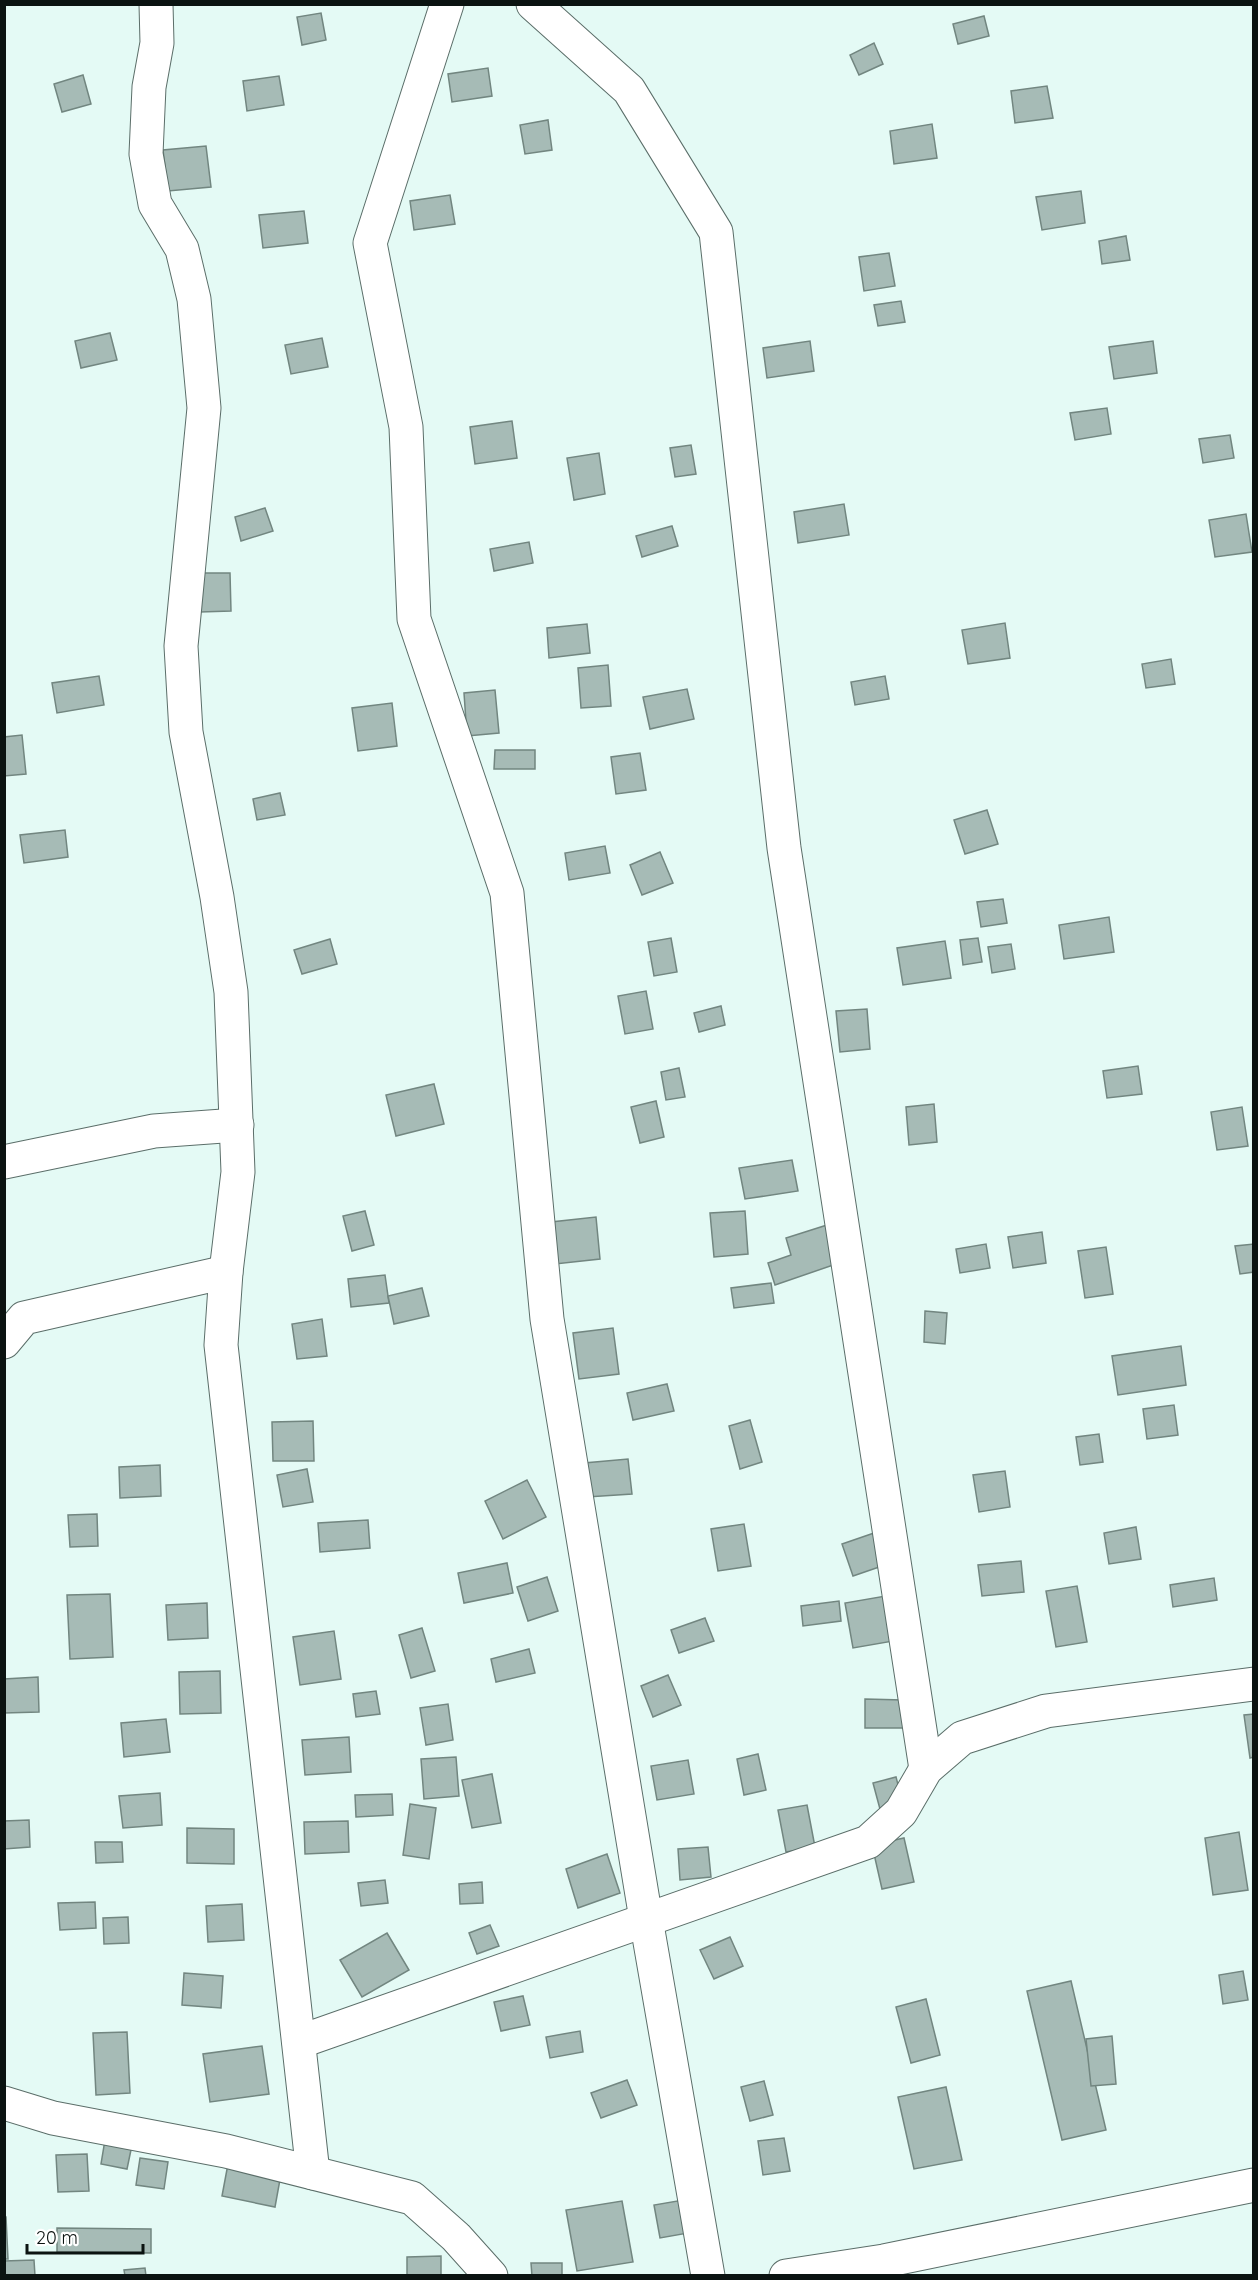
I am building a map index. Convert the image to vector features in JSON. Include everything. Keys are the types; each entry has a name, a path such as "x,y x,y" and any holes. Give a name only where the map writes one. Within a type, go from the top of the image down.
{"street":[{"path":"156,4 157,43 149,87 146,154 155,204 182,249 194,299 204,408 181,646 186,732 217,897 231,993 238,1172 226,1272 221,1345 313,2174"},
{"path":"447,4 369,243 406,427 414,619 507,893 547,1319 646,1919 708,2276"},
{"path":"533,4 629,90 716,232 784,848 926,1769"},
{"path":"4,1162 154,1131 237,1125"},
{"path":"4,1342 24,1318 226,1272"},
{"path":"299,2042 868,1842 901,1812 926,1769 962,1738 1046,1711 1254,1684"},
{"path":"4,2103 53,2118 226,2151 412,2198 456,2237 491,2276"},
{"path":"786,2276 884,2268 1254,2185"}],"building":[{"path":"321,13 326,40 302,45 297,17"},
{"path":"984,16 989,36 958,44 953,24"},
{"path":"874,43 883,64 859,75 850,55"},
{"path":"488,68 492,96 452,102 448,74"},
{"path":"83,75 91,104 62,112 54,84"},
{"path":"279,76 284,105 247,111 243,81"},
{"path":"1047,86 1053,118 1015,123 1011,91"},
{"path":"548,120 552,150 525,154 520,125"},
{"path":"932,124 937,158 894,164 890,131"},
{"path":"206,146 211,187 168,191 163,150"},
{"path":"1081,191 1085,223 1042,230 1036,197"},
{"path":"450,195 455,224 414,230 410,201"},
{"path":"304,211 308,243 263,248 259,215"},
{"path":"1126,236 1130,260 1102,264 1099,241"},
{"path":"889,253 895,286 864,291 859,257"},
{"path":"901,301 905,322 878,326 874,305"},
{"path":"110,333 117,360 81,368 75,341"},
{"path":"322,338 328,367 291,374 285,345"},
{"path":"810,341 814,371 767,378 763,348"},
{"path":"1153,341 1157,373 1114,379 1109,347"},
{"path":"1107,408 1111,434 1075,440 1070,413"},
{"path":"512,421 517,458 475,464 470,427"},
{"path":"1230,435 1234,458 1203,463 1199,439"},
{"path":"691,445 696,474 675,477 670,448"},
{"path":"599,453 605,494 574,500 567,458"},
{"path":"844,504 849,535 798,543 794,512"},
{"path":"265,508 273,531 241,541 235,517"},
{"path":"1246,514 1252,552 1215,557 1209,520"},
{"path":"672,526 678,546 642,557 636,536"},
{"path":"529,542 533,563 494,571 490,549"},
{"path":"200,573 230,573 231,611 200,612"},
{"path":"1005,623 1010,658 968,664 962,630"},
{"path":"587,624 590,653 549,658 547,628"},
{"path":"1171,659 1175,684 1146,688 1142,664"},
{"path":"608,665 611,706 581,708 578,668"},
{"path":"99,676 104,705 57,713 52,683"},
{"path":"885,676 889,699 855,705 851,682"},
{"path":"687,689 694,719 650,729 643,697"},
{"path":"495,690 499,733 467,736 464,693"},
{"path":"392,703 397,746 358,751 352,708"},
{"path":"22,735 26,774 4,776 4,737"},
{"path":"495,750 535,750 535,769 494,769"},
{"path":"640,753 646,790 616,794 611,757"},
{"path":"280,793 285,815 257,820 253,799"},
{"path":"987,810 998,844 965,854 954,820"},
{"path":"65,830 68,857 24,863 20,835"},
{"path":"605,846 610,873 569,880 565,853"},
{"path":"660,852 673,883 642,895 630,865"},
{"path":"1003,899 1007,923 981,927 977,902"},
{"path":"1109,917 1114,952 1064,959 1059,925"},
{"path":"671,938 677,972 654,976 648,942"},
{"path":"978,938 982,962 963,965 960,940"},
{"path":"330,939 337,964 302,974 294,950"},
{"path":"945,941 951,978 903,985 897,948"},
{"path":"1011,944 1015,969 992,973 988,947"},
{"path":"646,991 653,1029 625,1034 618,996"},
{"path":"721,1006 725,1025 699,1032 694,1013"},
{"path":"867,1009 870,1049 840,1052 836,1011"},
{"path":"1138,1066 1142,1094 1107,1098 1103,1071"},
{"path":"679,1068 685,1097 666,1100 661,1072"},
{"path":"434,1084 444,1124 396,1136 386,1095"},
{"path":"656,1101 664,1137 640,1143 631,1107"},
{"path":"934,1104 937,1142 909,1145 906,1107"},
{"path":"1242,1107 1248,1146 1217,1150 1211,1112"},
{"path":"792,1160 798,1191 745,1199 739,1168"},
{"path":"365,1211 374,1245 352,1251 343,1216"},
{"path":"745,1211 748,1254 714,1257 710,1213"},
{"path":"596,1217 600,1259 555,1264 551,1222"},
{"path":"827,1225 839,1263 775,1285 768,1263 791,1255 786,1238"},
{"path":"1042,1232 1046,1263 1013,1268 1008,1237"},
{"path":"986,1244 990,1268 960,1273 956,1249"},
{"path":"1254,1244 1254,1272 1240,1274 1235,1246"},
{"path":"1106,1247 1113,1294 1085,1298 1078,1251"},
{"path":"385,1275 389,1303 351,1307 348,1279"},
{"path":"771,1283 774,1303 734,1308 731,1288"},
{"path":"422,1288 429,1316 394,1324 388,1296"},
{"path":"925,1311 947,1313 945,1344 924,1342"},
{"path":"322,1319 327,1356 297,1359 292,1324"},
{"path":"613,1328 619,1374 579,1379 573,1333"},
{"path":"1181,1346 1186,1385 1118,1395 1112,1356"},
{"path":"667,1384 674,1411 633,1420 627,1393"},
{"path":"1174,1405 1178,1435 1147,1439 1143,1409"},
{"path":"750,1420 762,1462 740,1469 729,1426"},
{"path":"313,1421 314,1461 273,1461 272,1422"},
{"path":"1099,1434 1103,1462 1080,1465 1076,1437"},
{"path":"628,1459 632,1494 587,1497 584,1463"},
{"path":"160,1465 161,1496 120,1498 119,1467"},
{"path":"307,1469 313,1502 283,1507 277,1475"},
{"path":"1005,1471 1010,1507 979,1512 973,1475"},
{"path":"527,1480 546,1517 503,1539 485,1501"},
{"path":"97,1514 98,1546 70,1547 68,1515"},
{"path":"368,1520 370,1548 320,1552 318,1523"},
{"path":"744,1524 751,1566 718,1571 711,1529"},
{"path":"1136,1527 1141,1559 1109,1564 1104,1533"},
{"path":"874,1533 885,1565 853,1576 842,1544"},
{"path":"1021,1561 1024,1592 982,1596 978,1565"},
{"path":"507,1563 513,1593 464,1603 458,1573"},
{"path":"547,1577 558,1611 528,1621 517,1587"},
{"path":"1214,1578 1217,1600 1173,1607 1170,1585"},
{"path":"1077,1586 1087,1642 1056,1647 1046,1591"},
{"path":"110,1594 113,1657 70,1659 67,1595"},
{"path":"897,1594 905,1639 853,1648 845,1603"},
{"path":"839,1601 841,1621 803,1626 801,1606"},
{"path":"207,1603 208,1638 168,1640 166,1605"},
{"path":"705,1618 714,1641 679,1653 671,1630"},
{"path":"422,1628 435,1671 411,1678 399,1635"},
{"path":"334,1631 341,1679 300,1685 293,1637"},
{"path":"529,1649 535,1673 496,1682 491,1659"},
{"path":"220,1671 221,1713 180,1714 179,1672"},
{"path":"668,1675 681,1705 653,1717 641,1686"},
{"path":"38,1677 39,1712 4,1713 4,1679"},
{"path":"376,1691 380,1714 356,1717 353,1694"},
{"path":"865,1699 903,1700 903,1728 865,1728"},
{"path":"448,1704 453,1740 426,1745 420,1708"},
{"path":"1254,1714 1254,1757 1250,1758 1244,1715"},
{"path":"166,1719 170,1752 124,1757 121,1723"},
{"path":"349,1737 351,1772 305,1775 302,1740"},
{"path":"758,1754 766,1790 744,1795 737,1759"},
{"path":"456,1757 459,1796 424,1799 421,1759"},
{"path":"688,1760 694,1794 657,1800 651,1766"},
{"path":"492,1774 501,1823 472,1828 462,1780"},
{"path":"896,1777 903,1804 880,1809 873,1783"},
{"path":"160,1793 162,1825 123,1828 119,1796"},
{"path":"392,1794 393,1815 356,1817 355,1795"},
{"path":"410,1804 436,1808 429,1859 403,1855"},
{"path":"807,1805 815,1847 786,1852 778,1810"},
{"path":"29,1820 30,1847 4,1849 4,1821"},
{"path":"348,1821 349,1852 305,1854 304,1822"},
{"path":"187,1828 234,1829 234,1864 187,1863"},
{"path":"1239,1832 1248,1890 1213,1895 1205,1838"},
{"path":"904,1838 914,1882 882,1889 872,1845"},
{"path":"95,1842 122,1842 123,1862 96,1863"},
{"path":"708,1847 711,1877 680,1880 678,1849"},
{"path":"607,1854 620,1893 578,1908 566,1869"},
{"path":"385,1880 388,1903 361,1906 358,1883"},
{"path":"482,1882 483,1903 460,1904 459,1884"},
{"path":"95,1902 96,1928 60,1930 58,1903"},
{"path":"242,1904 244,1940 208,1942 206,1906"},
{"path":"128,1917 129,1943 104,1944 103,1918"},
{"path":"490,1925 499,1946 477,1954 469,1933"},
{"path":"387,1933 409,1970 362,1997 340,1960"},
{"path":"730,1937 743,1966 714,1979 700,1950"},
{"path":"1243,1971 1248,2000 1223,2004 1219,1975"},
{"path":"184,1973 223,1976 221,2008 182,2005"},
{"path":"1071,1981 1106,2130 1062,2140 1027,1991"},
{"path":"523,1996 530,2025 501,2031 494,2002"},
{"path":"926,1999 940,2055 911,2063 896,2007"},
{"path":"580,2031 583,2052 550,2058 546,2037"},
{"path":"127,2032 130,2093 96,2095 93,2033"},
{"path":"1112,2036 1116,2084 1091,2086 1086,2039"},
{"path":"262,2046 269,2094 210,2102 203,2054"},
{"path":"627,2080 637,2105 601,2118 591,2093"},
{"path":"764,2081 773,2115 750,2121 741,2087"},
{"path":"946,2087 962,2160 914,2169 898,2097"},
{"path":"784,2138 790,2171 763,2175 758,2141"},
{"path":"105,2140 132,2145 127,2169 101,2164"},
{"path":"87,2154 89,2191 58,2192 56,2155"},
{"path":"140,2158 168,2162 164,2189 136,2185"},
{"path":"228,2164 281,2174 275,2207 222,2196"},
{"path":"689,2199 694,2232 660,2238 654,2205"},
{"path":"622,2201 633,2262 577,2271 566,2210"},
{"path":"4,2217 6,2217 8,2259 4,2259"},
{"path":"57,2228 151,2229 151,2253 57,2252"},
{"path":"441,2256 441,2276 407,2276 407,2257"},
{"path":"34,2260 35,2276 4,2276 4,2261"},
{"path":"531,2263 562,2263 562,2276 532,2276"},
{"path":"145,2268 146,2276 125,2276 124,2270"}]}
